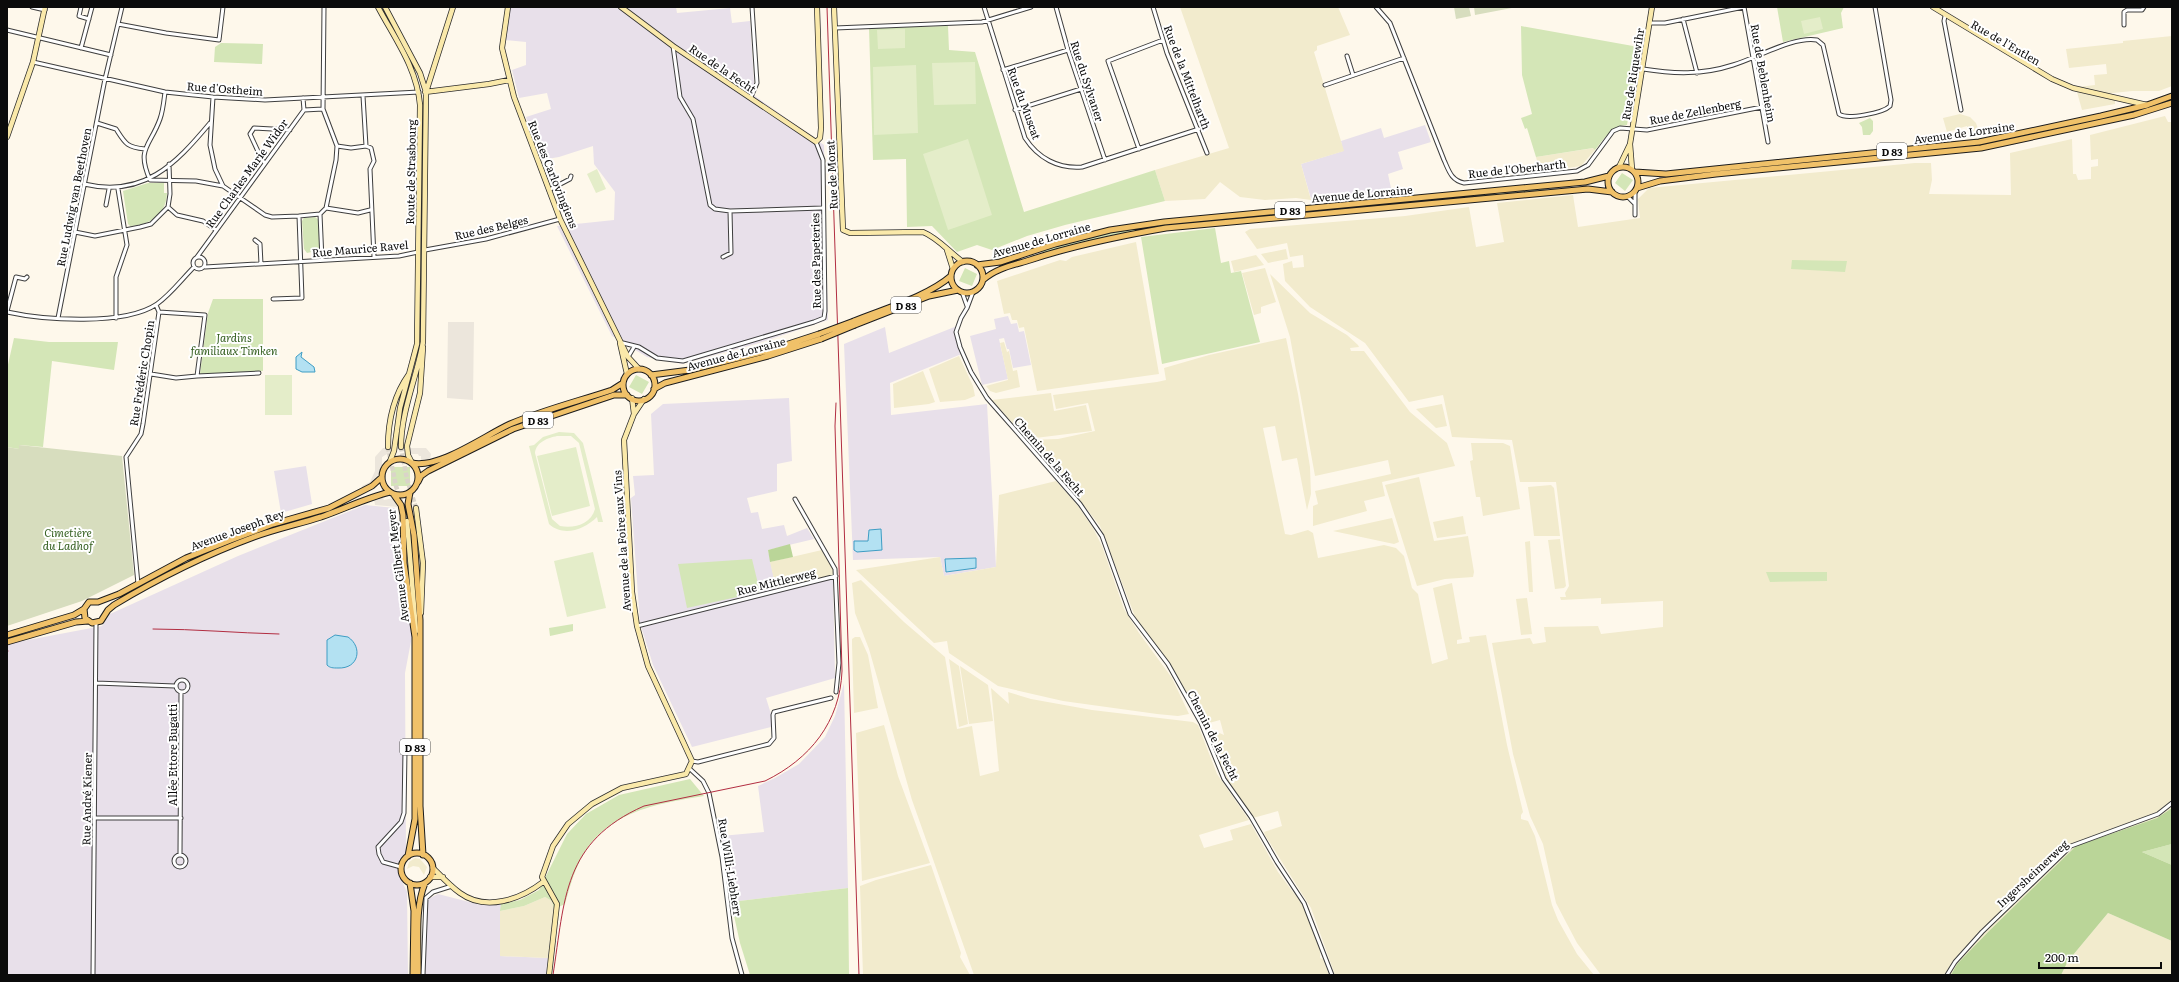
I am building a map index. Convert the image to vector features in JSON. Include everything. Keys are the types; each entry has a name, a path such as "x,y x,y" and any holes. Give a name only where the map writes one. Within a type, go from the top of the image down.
{"main road":[{"name":"Avenue de Lorraine","path":"977,265 1000,262 1055,244 1137,226 1236,214 1585,182 1609,176 1619,167 1666,174 1979,142 2146,105 2172,96"},
{"name":"Avenue de Lorraine","path":"983,280 991,273 1002,268 1057,251 1111,237 1166,228 1588,189 1612,192 1619,196 1627,196 1636,190 1660,181 1981,148 2134,115 2172,103"},
{"path":"1633,170 1639,181 1636,190"},
{"path":"1609,176 1608,184 1612,192"},
{"path":"963,262 973,262 977,265 982,272 983,280 981,285 973,292 960,291 952,282 954,269 963,262"},
{"name":"Avenue de Lorraine","path":"854,323 942,284 952,276"},
{"name":"Avenue de Lorraine","path":"654,389 664,383 679,378 768,356 929,296 960,291"},
{"name":"Avenue de Lorraine","path":"651,374 690,370 820,336"},
{"path":"639,369 651,374 655,384 652,394 644,399 630,397 624,383 627,374 639,369"},
{"name":"D 83","path":"412,463 425,464 439,460 511,424 612,390 624,383"},
{"name":"D 83","path":"418,482 421,476 428,471 513,429 614,395 630,397"},
{"path":"400,459 412,463 417,470 418,482 410,492 404,495 392,494 383,484 382,477 385,466 390,461 400,459"},
{"name":"Avenue Joseph Rey","path":"7,635 74,615 84,609 89,602 98,602 119,594 186,558 230,540 273,524 329,508 372,486 382,477"},
{"name":"Avenue Gilbert Meyer","path":"410,492 408,504 414,535 420,620 420,806 423,854"},
{"name":"Avenue Joseph Rey","path":"96,623 104,618 106,613 114,605 211,554 253,538 319,518 368,498 392,494"},
{"name":"Avenue Gilbert Meyer","path":"392,494 401,505 403,515 404,563 415,637 415,819 408,856 401,867"},
{"path":"98,602 105,608 106,613"},
{"path":"84,609 83,614 88,621"},
{"path":"7,642 76,622 88,621 96,623"},
{"path":"408,856 416,853 423,854 430,860 433,868 430,878 425,883 419,910 418,975"},
{"path":"401,867 403,877 410,884 414,911 413,975"},
{"path":"410,884 418,885 425,883"}],"street":[{"path":"7,137 33,62 45,8 32,7"},
{"path":"81,7 79,16 89,18"},
{"path":"81,48 92,7"},
{"name":"Rue Ludwig van Beethoven","path":"58,318 105,79 122,7"},
{"path":"118,24 168,34 219,40 223,7"},
{"path":"84,184 109,189 118,189 150,180 196,181 223,186 265,215 299,216 320,214 326,208 336,160 337,146 323,109 324,7"},
{"name":"Route de Strasbourg","path":"378,7 413,70 419,92 419,251 417,344 400,408 394,451 390,461"},
{"path":"385,7 420,73 426,92"},
{"path":"426,92 453,7"},
{"name":"Rue des Carlovingiens","path":"508,7 502,48 509,80 560,218 628,357 639,369"},
{"name":"Rue de la Fecht","path":"621,7 673,46 816,142"},
{"path":"751,97 757,83 752,7"},
{"path":"816,142 820,138 821,128 817,7"},
{"name":"Rue de Morat","path":"834,7 843,230 850,233 923,232 933,236 947,250 963,262"},
{"name":"Rue du Muscat","path":"984,7 1025,138 1045,159 1055,164 1073,168 1105,160 1199,129"},
{"path":"834,28 988,20 1030,7"},
{"name":"Rue du Sylvaner","path":"1056,7 1068,50 1105,160"},
{"name":"Rue de la Mittelharth","path":"1153,7 1163,40 1199,129 1207,153"},
{"name":"Rue de l'Oberharth","path":"1376,7 1390,22 1444,160 1452,177 1459,181 1464,183 1577,171 1588,165 1613,132 1620,128 1632,128"},
{"name":"Rue de Riquewihr","path":"1633,170 1630,144 1652,7"},
{"path":"1650,23 1665,23 1744,7"},
{"name":"Rue de Beblenheim","path":"1744,7 1752,59 1768,142"},
{"path":"1643,69 1675,74 1714,71 1752,59 1794,43 1817,40 1823,45 1839,114 1848,117 1884,110 1890,106 1891,100 1875,7"},
{"name":"Rue de l'Entlen","path":"1932,7 2052,79 2073,88 2146,105"},
{"path":"2124,25 2124,12 2127,10 2142,10 2144,7"},
{"path":"1945,16 1944,21 1961,110"},
{"path":"1683,19 1697,73"},
{"path":"7,30 111,55"},
{"path":"1139,149 1108,61 1163,40"},
{"path":"673,46 680,97 693,119 708,200 715,209 730,211 822,208"},
{"path":"1003,70 1068,50"},
{"path":"1347,56 1353,75"},
{"path":"1324,85 1404,58"},
{"name":"Rue d'Ostheim","path":"33,62 165,92 213,97 265,100 419,92"},
{"path":"420,73 431,74"},
{"path":"419,92 489,84 509,80"},
{"path":"1015,110 1081,89"},
{"path":"150,180 143,164 145,149 160,119 165,92"},
{"name":"Route de Strasbourg","path":"412,463 408,455 407,446 420,393 424,353 426,92"},
{"path":"363,96 366,146"},
{"path":"213,97 210,123 211,154 215,169 223,186"},
{"path":"303,98 304,110 323,109"},
{"name":"Rue de Zellenberg","path":"1632,128 1647,130 1762,107"},
{"name":"Rue Charles Marie Widor","path":"197,257 304,110"},
{"path":"97,123 116,128 126,144 132,147 145,149"},
{"path":"150,180 196,140 210,123"},
{"path":"266,163 259,154 250,134 251,131 254,128 290,130"},
{"name":"Rue des Papeteries","path":"621,341 634,347 639,347 650,355 664,360 683,361 824,318 822,208 823,160 816,142"},
{"name":"Rue de Riquewihr","path":"1619,167 1630,144"},
{"path":"337,146 351,148 366,146 371,148 374,161 370,169 370,210 374,257"},
{"path":"75,232 95,236 151,224 168,208 170,181 169,164"},
{"path":"549,190 571,176"},
{"path":"106,205 109,189"},
{"path":"116,318 116,277 127,245 126,229 118,189"},
{"path":"1635,215 1634,203 1636,190"},
{"path":"1627,196 1634,203"},
{"path":"168,208 177,215 203,221 216,230"},
{"path":"326,208 358,213 370,210"},
{"path":"723,258 731,253 730,211"},
{"path":"320,214 322,260"},
{"path":"299,216 302,261"},
{"name":"Rue des Belges","path":"425,250 486,239 560,218"},
{"path":"255,240 260,244 261,264"},
{"path":"419,251 425,250"},
{"name":"Rue de Morat","path":"947,250 954,269"},
{"name":"Rue Maurice Ravel","path":"205,267 399,256 419,251"},
{"path":"27,277 16,277 7,312 36,317 116,318 132,315 156,305 194,267 193,262 197,257 204,261 205,267 200,270 194,267"},
{"name":"Rue Maurice Ravel","path":"273,299 302,298 302,261"},
{"path":"960,291 967,308"},
{"name":"Chemin de la Fecht","path":"973,292 956,332 960,347 971,372 987,398 1080,504 1099,531 1130,614 1168,664 1201,723 1224,779 1252,817 1277,862 1304,903 1332,975"},
{"name":"Rue Frédéric Chopin","path":"138,584 126,457 141,434 160,312 156,305"},
{"path":"160,312 205,315 197,376"},
{"name":"Rue des Carlovingiens","path":"621,341 627,374"},
{"name":"Route de Strasbourg","path":"401,447 403,421 419,363 423,342"},
{"path":"628,357 634,347"},
{"name":"Route de Strasbourg","path":"388,448 388,433 396,400 411,371"},
{"path":"151,374 176,378 259,372"},
{"path":"630,397 634,414"},
{"name":"Avenue de la Foire aux Vins","path":"644,399 634,414 625,433 624,449 632,592 637,626 648,666 692,761"},
{"path":"795,499 833,564 836,576 839,663 836,692"},
{"name":"Avenue Gilbert Meyer","path":"416,508 423,563 420,620"},
{"name":"Avenue Gilbert Meyer","path":"407,521 414,588 415,637"},
{"name":"Rue Mittlerweg","path":"637,626 836,576"},
{"name":"Rue André Kiener","path":"94,975 96,623"},
{"name":"Allée Ettore Bugatti","path":"178,681 185,681 188,688 181,692 178,691 175,686 178,681"},
{"path":"96,683 175,686"},
{"name":"Allée Ettore Bugatti","path":"180,854 181,692"},
{"path":"549,975 558,909 555,899 544,882 543,872 553,846 568,824 592,804 622,788 686,774 692,761 698,762 769,744 774,738 774,712 831,698"},
{"path":"401,867 383,862 379,854 378,847 382,840 394,831 401,822 404,813 405,751"},
{"name":"Rue Willi-Liebherr","path":"690,768 703,781 709,793 722,857 735,953 742,975"},
{"name":"Ingersheimerweg","path":"1948,975 1955,962 1982,932 2071,846 2158,814 2172,803"},
{"name":"Allée Ettore Bugatti","path":"95,818 181,818"},
{"name":"Allée Ettore Bugatti","path":"180,854 186,858 186,862 184,865 177,867 173,861 177,855 180,854"},
{"path":"433,868 461,894 485,901 497,902 518,897 544,882"},
{"path":"430,878 443,877"},
{"path":"423,975 426,898 433,892 452,886"}],"shaded area":[{"path":"509,7 676,7 677,13 730,8 732,23 750,21 755,96 824,145 828,320 759,343 682,364 647,357 612,336 557,226 614,220 615,192 594,164 593,146 559,157 541,160 526,117 551,109 547,93 519,98 512,70 526,65 526,42 504,40"},
{"path":"1180,7 1338,7 1350,35 1317,46 1317,50 1314,52 1344,151 1301,164 1311,200 1296,198 1265,200 1240,197 1220,182 1205,199 1165,201 1155,170 1229,148"},
{"path":"2172,36 2172,86 2159,91 2132,91 2104,94 2078,87 2095,85 2094,75 2107,74 2106,64 2069,68 2066,49"},
{"path":"2077,92 2115,100 2115,104 2082,110"},
{"path":"1960,114 1970,117 1976,123 1979,132 1969,134 1967,126 1947,132 1943,118"},
{"path":"2165,116 2168,122 2171,122 2172,117 2172,808 2157,818 2076,846 1957,964 1951,975 1601,975 1577,943 1556,903 1543,844 1530,816 1513,754 1492,643 1530,638 1533,644 1546,642 1544,627 1598,626 1601,634 1663,627 1663,601 1601,604 1601,598 1561,600 1560,597 1566,597 1565,593 1569,586 1556,482 1520,482 1512,440 1452,437 1443,395 1409,402 1365,343 1310,307 1285,281 1283,264 1292,261 1293,268 1304,267 1303,255 1290,257 1287,243 1257,249 1245,232 1250,229 1405,216 1469,207 1476,247 1504,242 1497,203 1573,195 1578,227 1640,218 1638,199 1649,188 1915,163 1931,163 1932,180 1929,194 2011,195 2010,153 2072,139 2073,174 2076,174 2078,180 2091,179 2091,167 2098,166 2098,159 2091,160 2090,135"},
{"path":"1425,125 1431,142 1398,152 1403,169 1388,174 1392,193 1311,199 1301,164 1343,151 1341,141 1381,128 1384,138"},
{"path":"1594,148 1595,150 1581,166 1540,172 1536,157"},
{"path":"1136,242 1159,374 1037,391 1024,327 1019,328 1017,320 1012,320 1010,313 1004,314 997,281 1060,260 1066,261 1072,257"},
{"path":"1286,249 1288,259 1268,263 1261,254"},
{"path":"1256,255 1264,265 1234,272 1231,261"},
{"path":"1265,268 1276,302 1261,307 1261,313 1254,315 1242,273"},
{"path":"1270,274 1310,313 1347,335 1358,345 1359,347 1350,348 1351,351 1364,351 1410,412 1447,443 1455,466 1382,482 1385,496 1364,501 1367,511 1313,526 1313,506 1318,504 1315,491 1391,474 1388,460 1315,476 1290,337"},
{"path":"1008,316 1011,324 1017,323 1019,332 1024,331 1031,365 1013,368 1009,349 1007,349 1004,338 999,339 1008,379 982,385 970,336 996,329 994,319"},
{"path":"448,322 474,322 473,400 447,398"},
{"path":"957,326 964,353 890,383 891,415 987,404 996,567 944,576 940,557 853,560 844,344 885,327 889,353"},
{"path":"1286,338 1298,394 1310,467 1311,494 1307,510 1297,458 1282,461 1275,426 1263,428 1285,534 1291,535 1308,530 1313,533 1318,558 1384,545 1396,548 1404,556 1412,588 1418,594 1432,664 1448,659 1433,588 1452,583 1462,639 1457,640 1457,644 1470,642 1469,637 1486,635 1507,745 1523,812 1521,819 1528,821 1535,836 1552,905 1558,920 1577,954 1594,975 1335,975 1311,908 1265,835 1264,832 1282,826 1278,811 1253,818 1229,783 1205,728 1206,727 1224,735 1220,720 1209,723 1204,711 1197,713 1166,658 1136,619 1100,526 1061,476 1029,440 1058,439 1095,431 1088,403 1056,409 1053,395 1166,380 1164,368 1209,355"},
{"path":"1004,342 1007,352 1009,351 1013,371 1017,370 1020,387 996,393 990,391 986,386 1008,380 1000,343"},
{"path":"959,356 973,386 975,396 965,400 940,402 929,369"},
{"path":"923,371 935,402 894,408 893,384"},
{"path":"1051,393 1054,411 1086,405 1092,431 1027,439 992,400"},
{"path":"789,398 792,461 777,464 777,491 747,498 751,513 758,512 762,529 784,525 787,536 807,528 814,539 768,550 776,588 833,575 835,678 766,698 771,714 771,727 692,747 653,665 640,623 631,498 635,495 633,476 654,475 651,414 663,404"},
{"path":"1442,404 1447,426 1436,428 1416,409"},
{"path":"1471,443 1503,443 1510,446 1520,509 1483,516 1480,497 1476,497 1470,461 1473,460"},
{"path":"383,448 392,448 391,454 387,454 382,457 382,465 376,480 363,489 362,486 370,482 375,471 375,457"},
{"path":"409,448 426,448 431,454 430,460 421,461 421,456 418,454 410,454"},
{"path":"306,466 312,504 281,513 274,471"},
{"path":"1419,477 1434,541 1468,536 1474,572 1473,577 1445,579 1417,586 1385,485"},
{"path":"1056,481 1078,506 1093,528 1102,546 1124,609 1139,633 1172,678 1189,714 1178,716 1157,714 1063,701 998,686 949,653 947,641 934,643 856,570 940,557 944,576 996,567 999,495"},
{"path":"1551,485 1554,488 1560,536 1534,536 1528,487"},
{"path":"382,496 384,500 393,498 398,507 375,505 374,498"},
{"path":"365,505 395,508 397,513 400,559 412,636 405,673 406,852 398,863 398,873 407,892 408,975 7,975 7,644 102,626 110,614 238,556"},
{"path":"1463,516 1466,534 1437,538 1433,522"},
{"path":"1392,518 1399,542 1394,544 1333,531"},
{"path":"1560,539 1566,586 1564,588 1555,589 1548,540"},
{"path":"1530,541 1533,592 1529,592 1525,542"},
{"path":"822,550 833,569 833,575 776,588 770,562"},
{"path":"861,580 904,622 945,657 957,729 972,726 980,776 999,771 991,688 1009,704 1008,692 1031,699 1092,710 1193,722 1198,725 1217,774 1249,820 1199,835 1204,848 1233,840 1230,830 1251,824 1278,872 1305,908 1320,950 1320,958 1323,959 1329,975 974,975 912,800 869,649 855,613 852,583"},
{"path":"1527,598 1532,634 1521,635 1516,599"},
{"path":"855,637 860,637 868,655 878,708 854,713 852,639"},
{"path":"949,659 959,666 968,724 959,727"},
{"path":"960,666 988,685 993,721 969,724"},
{"path":"844,683 848,888 731,902 721,836 764,832 758,786 799,764 825,737 835,716"},
{"path":"884,725 898,776 930,863 862,881 856,733"},
{"path":"415,858 420,859 427,867 424,875 419,867 413,866 407,869 409,862"},
{"path":"931,865 961,953 960,957 970,975 863,975 860,886 876,880"},
{"path":"438,894 481,905 501,904 500,956 548,958 546,975 425,975 425,912 428,899"},
{"path":"545,897 552,901 554,909 548,958 500,956 500,911 524,906"},
{"path":"2108,913 2172,941 2172,975 2061,975 2068,961"}],"green space":[{"path":"1454,7 1469,7 1471,16 1456,19"},
{"path":"1474,7 1517,7 1475,15"},
{"path":"1777,7 1844,7 1841,13 1843,28 1783,42"},
{"path":"1820,17 1823,29 1804,34 1801,21"},
{"path":"948,26 949,50 975,52 1024,212 1155,170 1165,201 1065,225 1027,236 992,250 977,245 957,252 932,226 907,227 906,159 873,160 869,28"},
{"path":"1521,26 1633,46 1639,55 1627,125 1612,130 1595,150 1593,148 1536,157 1527,128 1525,129 1521,118 1532,114 1522,75"},
{"path":"905,29 905,48 878,49 877,30"},
{"path":"221,43 263,44 262,64 214,62 215,47"},
{"path":"975,62 976,104 934,105 932,63"},
{"path":"916,65 918,133 874,135 873,67"},
{"path":"2155,105 2155,107 2114,118 1975,147 1713,173 1712,171 2001,141"},
{"path":"1870,118 1873,121 1873,131 1870,135 1863,135 1862,127 1859,123"},
{"path":"968,139 992,215 948,230 923,154"},
{"path":"597,169 606,189 596,193 587,174"},
{"path":"1622,173 1633,180 1625,191 1615,183"},
{"path":"148,183 164,183 164,193 167,193 164,207 156,217 150,221 144,224 130,226 128,224 123,191"},
{"path":"1544,189 1544,191 1179,225 1106,236 1043,253 1042,250 1107,233 1175,223"},
{"path":"315,217 319,220 320,250 307,253 304,249 302,221 304,218"},
{"path":"1215,228 1221,263 1229,261 1231,273 1241,271 1260,342 1162,364 1141,237"},
{"path":"1792,260 1847,261 1845,272 1791,269"},
{"path":"965,268 977,274 972,286 959,281"},
{"name":"Jardins familiaux Timken","path":"213,299 263,299 263,371 200,374 208,313"},
{"path":"14,338 49,342 118,342 114,370 52,361 43,447 19,445 19,449 7,447 7,369"},
{"path":"265,375 292,375 292,415 265,415"},
{"path":"636,375 649,382 642,394 629,387"},
{"path":"559,432 574,433 583,443 603,522 598,522 597,517 592,522 580,528 567,531 555,528 549,524 529,446 534,445 543,437","holes":["557,436 571,436 579,443 595,509 593,514 586,522 576,526 565,527 560,526 552,519 535,453 540,443 546,439"]},
{"name":"Cimetière du Ladhof","path":"19,445 122,456 134,575 82,601 7,626 7,447 19,449"},
{"path":"576,447 590,506 552,516 537,456"},
{"path":"391,467 410,467 410,486 391,486"},
{"path":"790,544 793,557 770,562 768,550"},
{"path":"593,552 606,608 567,617 554,561"},
{"path":"752,559 760,592 687,608 678,564"},
{"path":"1766,572 1827,572 1827,581 1770,582"},
{"path":"573,624 573,631 550,636 549,628"},
{"path":"690,779 704,796 649,807 632,813 616,821 602,832 589,846 579,863 565,904 554,909 552,901 545,897 524,906 500,911 501,904 520,900 539,890 567,834 586,814 619,795"},
{"path":"2172,808 2172,844 2142,852 2172,865 2172,941 2108,913 2068,961 2061,975 1951,975 1957,964 2076,846 2157,818"},
{"path":"2172,844 2172,865 2142,852"},
{"path":"848,888 849,975 750,975 740,943 731,902"}],"water":[{"path":"302,352 301,357 314,367 315,372 302,372 296,369 296,357"},
{"path":"881,529 882,550 857,552 854,550 854,541 868,541 869,530"},
{"path":"976,558 976,568 946,572 945,559"},
{"path":"335,635 348,637 356,646 356,657 351,665 333,668 327,665 327,640"}],"tunnel":[{"path":"388,447 396,486 407,521"},
{"path":"401,447 407,479 416,508"}],"railway":[{"path":"827,7 859,975"},
{"path":"553,975 561,921 566,897 573,875 583,855 597,837 617,820 644,806 765,781 796,762 820,737 829,722 840,689 842,671 835,426 836,403"},
{"path":"153,629 279,634"}]}
